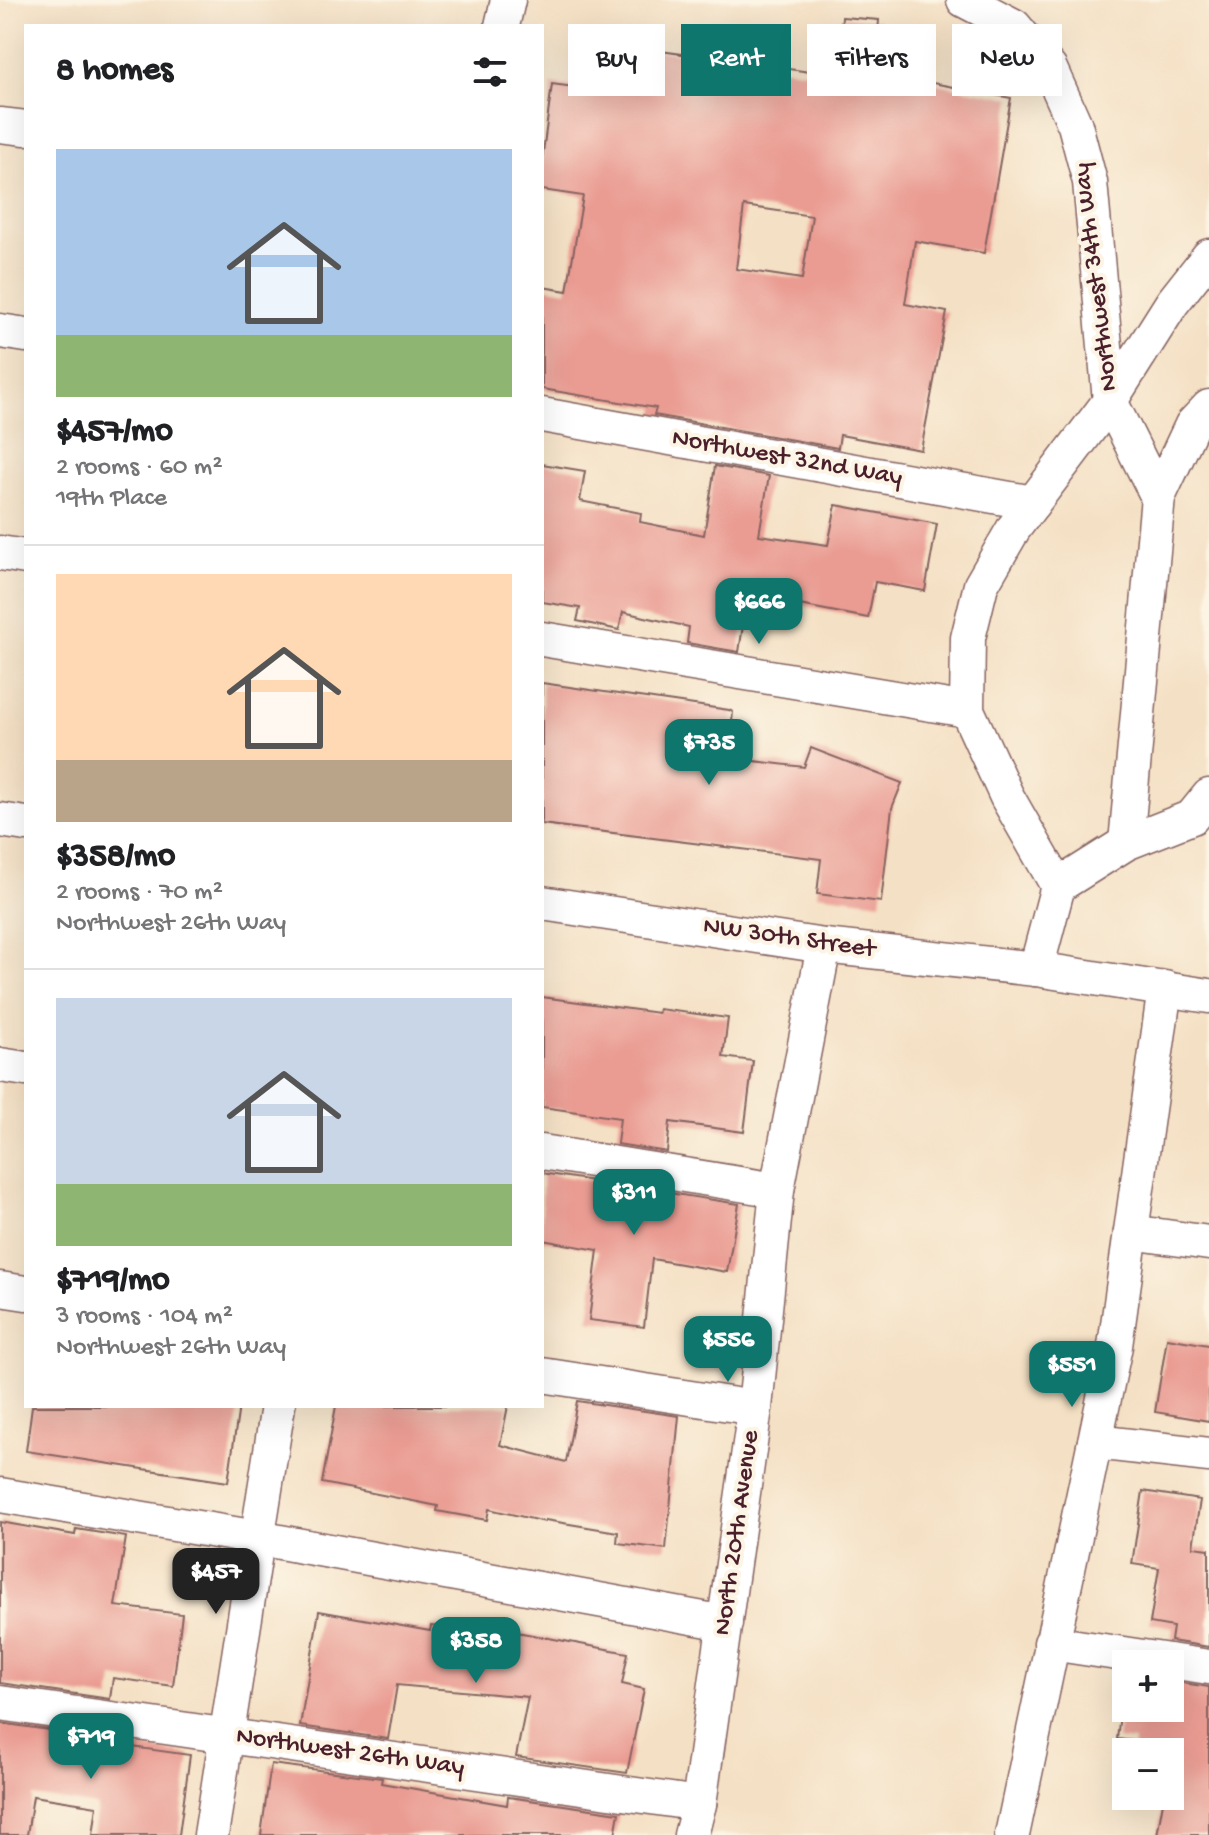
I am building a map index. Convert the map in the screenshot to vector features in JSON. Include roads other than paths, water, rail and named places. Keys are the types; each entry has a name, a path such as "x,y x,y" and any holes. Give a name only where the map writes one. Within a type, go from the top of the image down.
{"street":[{"path":"502,24 508,0"},
{"name":"Northwest 34th Way","path":"964,0 1014,26 1050,69 1075,125 1090,182 1110,401 1158,497"},
{"path":"0,125 24,128"},
{"path":"1058,886 1007,797 967,710 968,638 981,585 1014,528 1110,401 1172,303 1209,256"},
{"path":"0,331 24,335"},
{"path":"1126,843 1158,497 1192,425 1209,407"},
{"name":"Northwest 32nd Way","path":"544,415 1033,503"},
{"path":"0,553 24,557"},
{"path":"544,639 967,710"},
{"path":"1036,969 1058,886 1126,843 1192,817 1209,796"},
{"path":"0,820 24,824"},
{"name":"NW 30th Street","path":"544,903 824,946 1036,969 1209,996"},
{"name":"North 20th Avenue","path":"695,1820 755,1408 777,1190 824,946"},
{"path":"1012,1835 1115,1346 1165,988"},
{"path":"0,1065 24,1069"},
{"path":"544,1152 777,1190"},
{"path":"1131,1232 1209,1243"},
{"path":"0,1289 24,1293"},
{"path":"544,1375 755,1408"},
{"path":"211,1835 278,1408"},
{"path":"1095,1442 1209,1455"},
{"path":"0,1495 258,1538 725,1623"},
{"path":"1051,1643 1209,1667"},
{"name":"Northwest 26th Way","path":"0,1703 227,1734 695,1820"}]}
